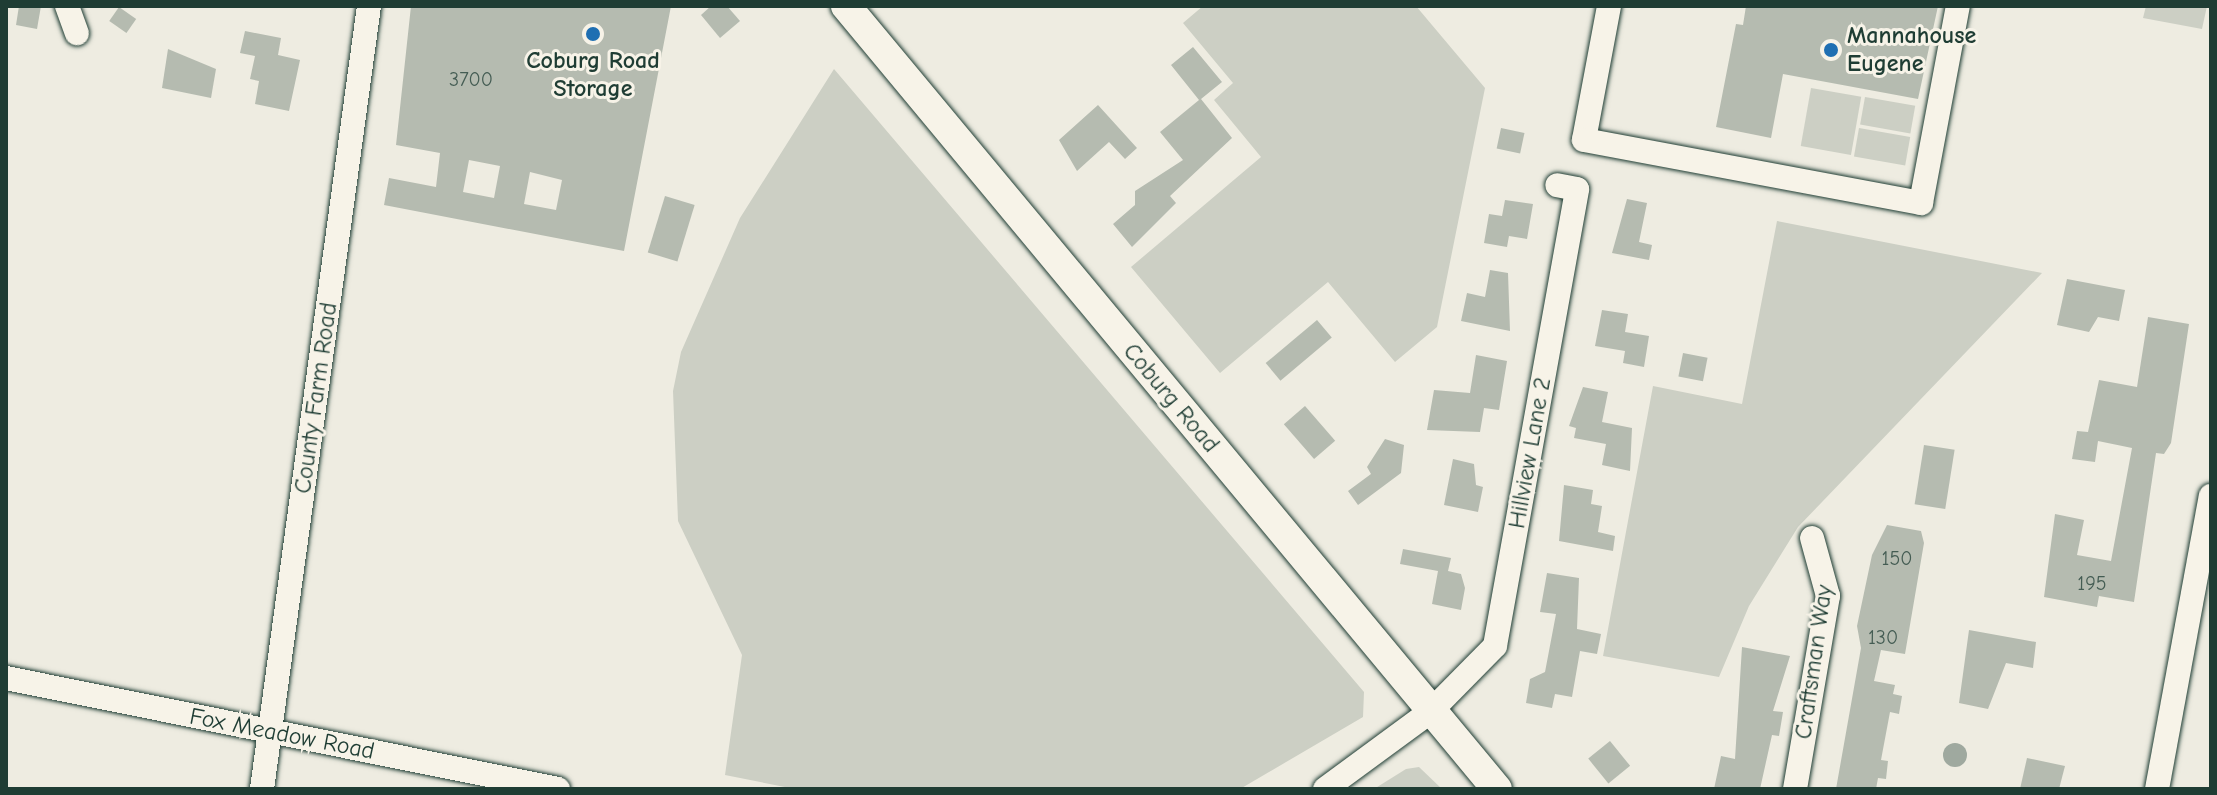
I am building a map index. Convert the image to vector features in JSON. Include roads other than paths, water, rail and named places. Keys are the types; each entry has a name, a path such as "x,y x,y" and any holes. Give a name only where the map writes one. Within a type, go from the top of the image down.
{"main road":[{"name":"Coburg Road","path":"846,6 1497,789"}],"street":[{"path":"67,6 77,33"},
{"name":"County Farm Road","path":"262,789 369,6"},
{"path":"1609,6 1584,140 1921,203 1958,6"},
{"name":"Hillview Lane 2","path":"1431,711 1486,661 1497,637 1577,189 1557,185"},
{"path":"2157,789 2211,496"},
{"name":"Craftsman Way","path":"1795,789 1828,596 1812,538"},
{"name":"Fox Meadow Road","path":"6,678 550,788"},
{"path":"1325,789 1431,711"}],"place":[{"name":"Coburg Road Storage","path":"593,34"},
{"name":"Mannahouse Eugene","path":"1831,50"}]}
